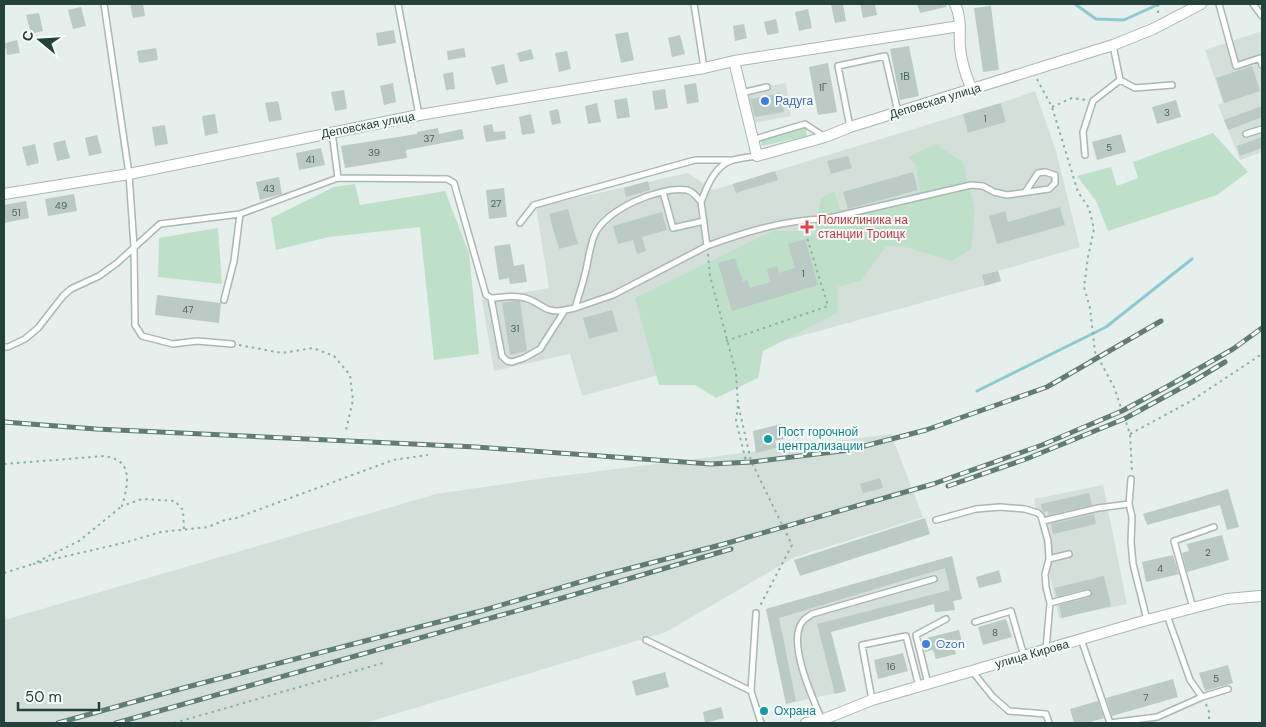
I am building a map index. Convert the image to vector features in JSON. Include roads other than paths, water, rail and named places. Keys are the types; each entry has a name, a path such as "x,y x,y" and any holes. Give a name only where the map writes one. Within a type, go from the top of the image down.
{"street":[{"path":"955,4 960,26 960,48 964,71 972,90"},
{"name":"Деповская улица","path":"757,156 825,137 850,127 1113,44 1153,28 1201,4"},
{"name":"Деповская улица","path":"4,194 130,174 419,115 704,68 734,61 960,26"},
{"path":"734,61 757,156"},
{"name":"улица Кирова","path":"806,723 823,722 872,700 1167,614 1227,599 1262,597"}],"lane":[{"path":"104,4 130,174 134,247 135,325 142,336 173,344 196,341 232,344"},
{"path":"398,4 419,115"},
{"path":"694,4 704,68"},
{"path":"1219,4 1236,66 1260,58 1262,64"},
{"path":"1253,4 1262,16"},
{"path":"1113,44 1120,80"},
{"path":"850,127 838,66 885,56 898,112"},
{"path":"1120,80 1135,88 1172,86"},
{"path":"1085,155 1083,132 1093,100 1120,80"},
{"path":"741,94 767,88"},
{"path":"752,140 805,124 825,137"},
{"path":"1246,134 1262,129"},
{"path":"332,132 338,178"},
{"path":"520,223 534,206 695,160 732,160 757,156"},
{"path":"707,246 701,202 706,186 719,168 732,160"},
{"path":"4,346 8,347 25,339 38,328 71,290 99,276 160,224 240,214 338,178 447,179 454,183 486,295 491,298 519,296 530,299 546,310 555,312 574,308 613,295 707,246 733,236 802,220 824,219 971,185 983,186 1007,196 1049,189 1055,183 1054,175 1045,172 1038,173 1026,192"},
{"path":"574,308 584,281 594,236 603,222 641,198 672,190 688,190 696,195 701,202"},
{"path":"663,192 673,228 704,221"},
{"path":"224,300 234,261 240,214"},
{"path":"491,298 502,356 507,361 512,362 540,349 565,310"},
{"path":"1132,479 1130,504 1133,564 1147,620"},
{"path":"1043,521 1098,508 1130,504"},
{"path":"936,520 976,509 1000,507 1025,509 1038,513 1043,521 1048,541 1049,559 1046,580 1050,604 1046,650"},
{"path":"1193,608 1174,541 1214,526"},
{"path":"1049,559 1069,554"},
{"path":"823,722 809,690 798,652 798,633 802,622 812,614 934,579"},
{"path":"1050,604 1088,593"},
{"path":"975,622 1011,611 1024,656"},
{"path":"756,612 751,691 761,723"},
{"path":"1167,614 1190,680 1202,697"},
{"path":"924,686 916,636 946,619"},
{"path":"872,700 862,645 906,636 924,686"},
{"path":"1081,639 1110,723 1156,717 1202,697 1228,689"},
{"path":"646,640 751,691"},
{"path":"972,672 993,697 1009,711 1046,714 1049,723"}],"waterway":[{"path":"1075,4 1096,19 1124,20 1159,4"},
{"path":"977,391 1106,327 1192,259"}],"railway":[{"path":"4,422 96,429 476,447 711,464 752,462 849,450 926,430 1047,387 1161,321"},
{"path":"58,723 187,687 481,611 933,484 1042,445 1122,411 1233,349 1262,328"},
{"path":"948,486 1026,459 1124,419 1225,362"},
{"path":"116,723 731,549"}],"place":[{"name":"Радуга","path":"765,101"},
{"name":"Поликлиника на станции Троицк","path":"807,227"},
{"name":"Пост горочной централизации","path":"768,439"},
{"name":"Ozon","path":"926,644"},
{"name":"Охрана","path":"764,711"}]}
